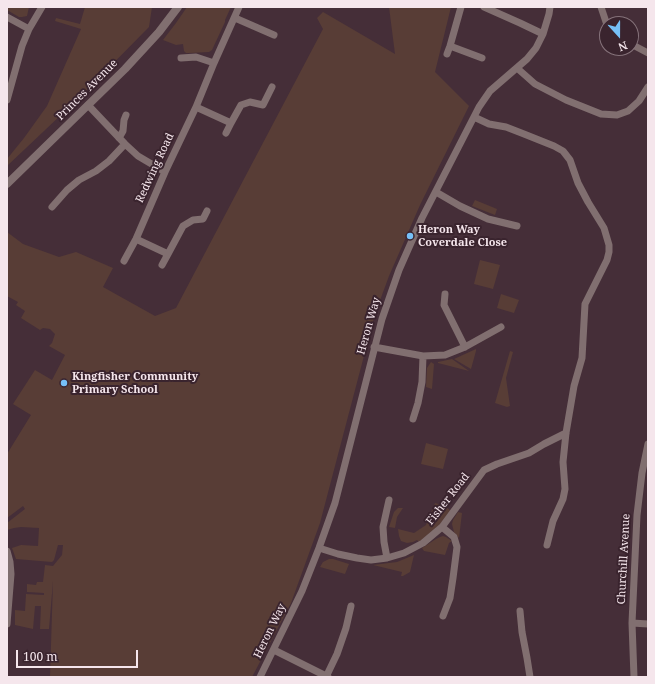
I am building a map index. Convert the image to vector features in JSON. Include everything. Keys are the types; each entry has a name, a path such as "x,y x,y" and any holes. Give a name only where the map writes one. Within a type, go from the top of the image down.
{"street":[{"path":"7,100 22,46 29,29 42,7"},
{"name":"Princes Avenue","path":"7,184 125,69 159,32 178,7"},
{"name":"Redwing Road","path":"124,261 136,239 165,172 196,107 214,62 239,7"},
{"path":"447,54 461,7"},
{"path":"484,7 543,34"},
{"name":"Heron Way","path":"260,677 302,591 335,503 386,305 415,232 479,107 490,91 528,59 536,48 543,34 550,7"},
{"path":"7,18 29,29"},
{"path":"235,18 274,35"},
{"path":"450,46 482,58"},
{"path":"639,48 648,53"},
{"path":"181,58 196,57 214,62"},
{"path":"517,68 535,84 566,100 601,114 617,115 628,111 639,101 648,88"},
{"path":"226,133 240,105 250,102 263,105 272,87"},
{"path":"88,106 138,156 165,172"},
{"path":"196,107 230,123"},
{"path":"119,138 123,131 126,114"},
{"path":"474,117 492,125 506,127 563,151 570,160 579,186 604,228 609,245 609,252 606,260 585,304 582,358 574,386 566,433 563,462 565,490 547,545"},
{"path":"52,207 67,190 79,180 96,171 109,161 125,144"},
{"path":"436,192 460,206 488,219 517,226"},
{"path":"162,266 183,226 193,220 203,219 207,211"},
{"path":"136,239 168,254"},
{"path":"445,294 444,305 465,347"},
{"path":"374,347 423,356 445,355 465,347 502,327"},
{"path":"412,419 418,404 422,382 423,356"},
{"name":"Fisher Road","path":"319,548 338,554 371,560 387,558 404,553 423,543 442,528 484,470 529,453 566,433"},
{"name":"Churchill Avenue","path":"634,677 632,623 637,515 642,473 648,444"},
{"path":"387,558 383,527 389,500"},
{"path":"442,528 454,537 457,547 454,578 450,598 443,616"},
{"path":"7,551 11,574 7,624"},
{"path":"274,650 327,677 346,628 351,606"},
{"path":"520,611 530,677"},
{"path":"632,623 648,624"}],"shaded area":[{"path":"7,7 29,7 27,16 19,17 7,10"},
{"path":"85,7 152,7 149,27 81,96 7,166 7,159 47,106 81,29 55,21 56,18 80,24"},
{"path":"187,7 231,7 212,50 209,52 186,53 184,51 183,44 176,45 163,40"},
{"path":"389,7 451,7 435,72 469,106 420,205 389,276 375,314 320,523 291,603 252,677 50,677 53,581 49,629 40,629 41,606 35,606 33,629 15,625 15,610 25,611 26,594 44,595 44,593 27,592 27,584 36,585 37,582 43,582 45,565 53,566 62,555 63,545 58,545 54,560 52,562 16,559 12,548 21,545 38,546 39,528 21,527 7,530 7,523 25,509 23,506 7,518 7,454 31,415 13,404 35,370 52,380 65,355 49,346 52,343 55,334 50,329 43,328 40,330 21,318 25,311 16,305 18,302 7,296 7,232 23,244 59,257 76,252 113,268 103,287 155,316 176,308 323,29 317,18 323,12 395,54"},
{"path":"475,200 497,209 495,215 472,206"},
{"path":"480,260 500,265 493,289 474,284"},
{"path":"501,294 519,300 514,313 497,308"},
{"path":"476,349 471,369 454,359"},
{"path":"510,351 513,352 506,378 510,406 507,407 495,403"},
{"path":"452,359 469,371 438,363"},
{"path":"431,362 434,364 432,389 426,387 427,368"},
{"path":"426,443 448,449 443,469 421,464"},
{"path":"435,503 445,506 451,511 440,525 419,542 417,540 407,543 401,541 398,529 414,533 426,525"},
{"path":"398,508 403,508 397,517 395,528 389,527 394,512"},
{"path":"458,512 462,513 459,538 454,532 452,524"},
{"path":"443,536 452,541 449,543 445,555 424,551 422,548"},
{"path":"414,555 410,572 403,576 401,576 402,572 373,565 397,562"},
{"path":"329,559 349,564 345,574 320,567 323,562"}],"place":[{"name":"Heron Way Coverdale Close","path":"410,236"},
{"name":"Kingfisher Community Primary School","path":"64,383"}]}
